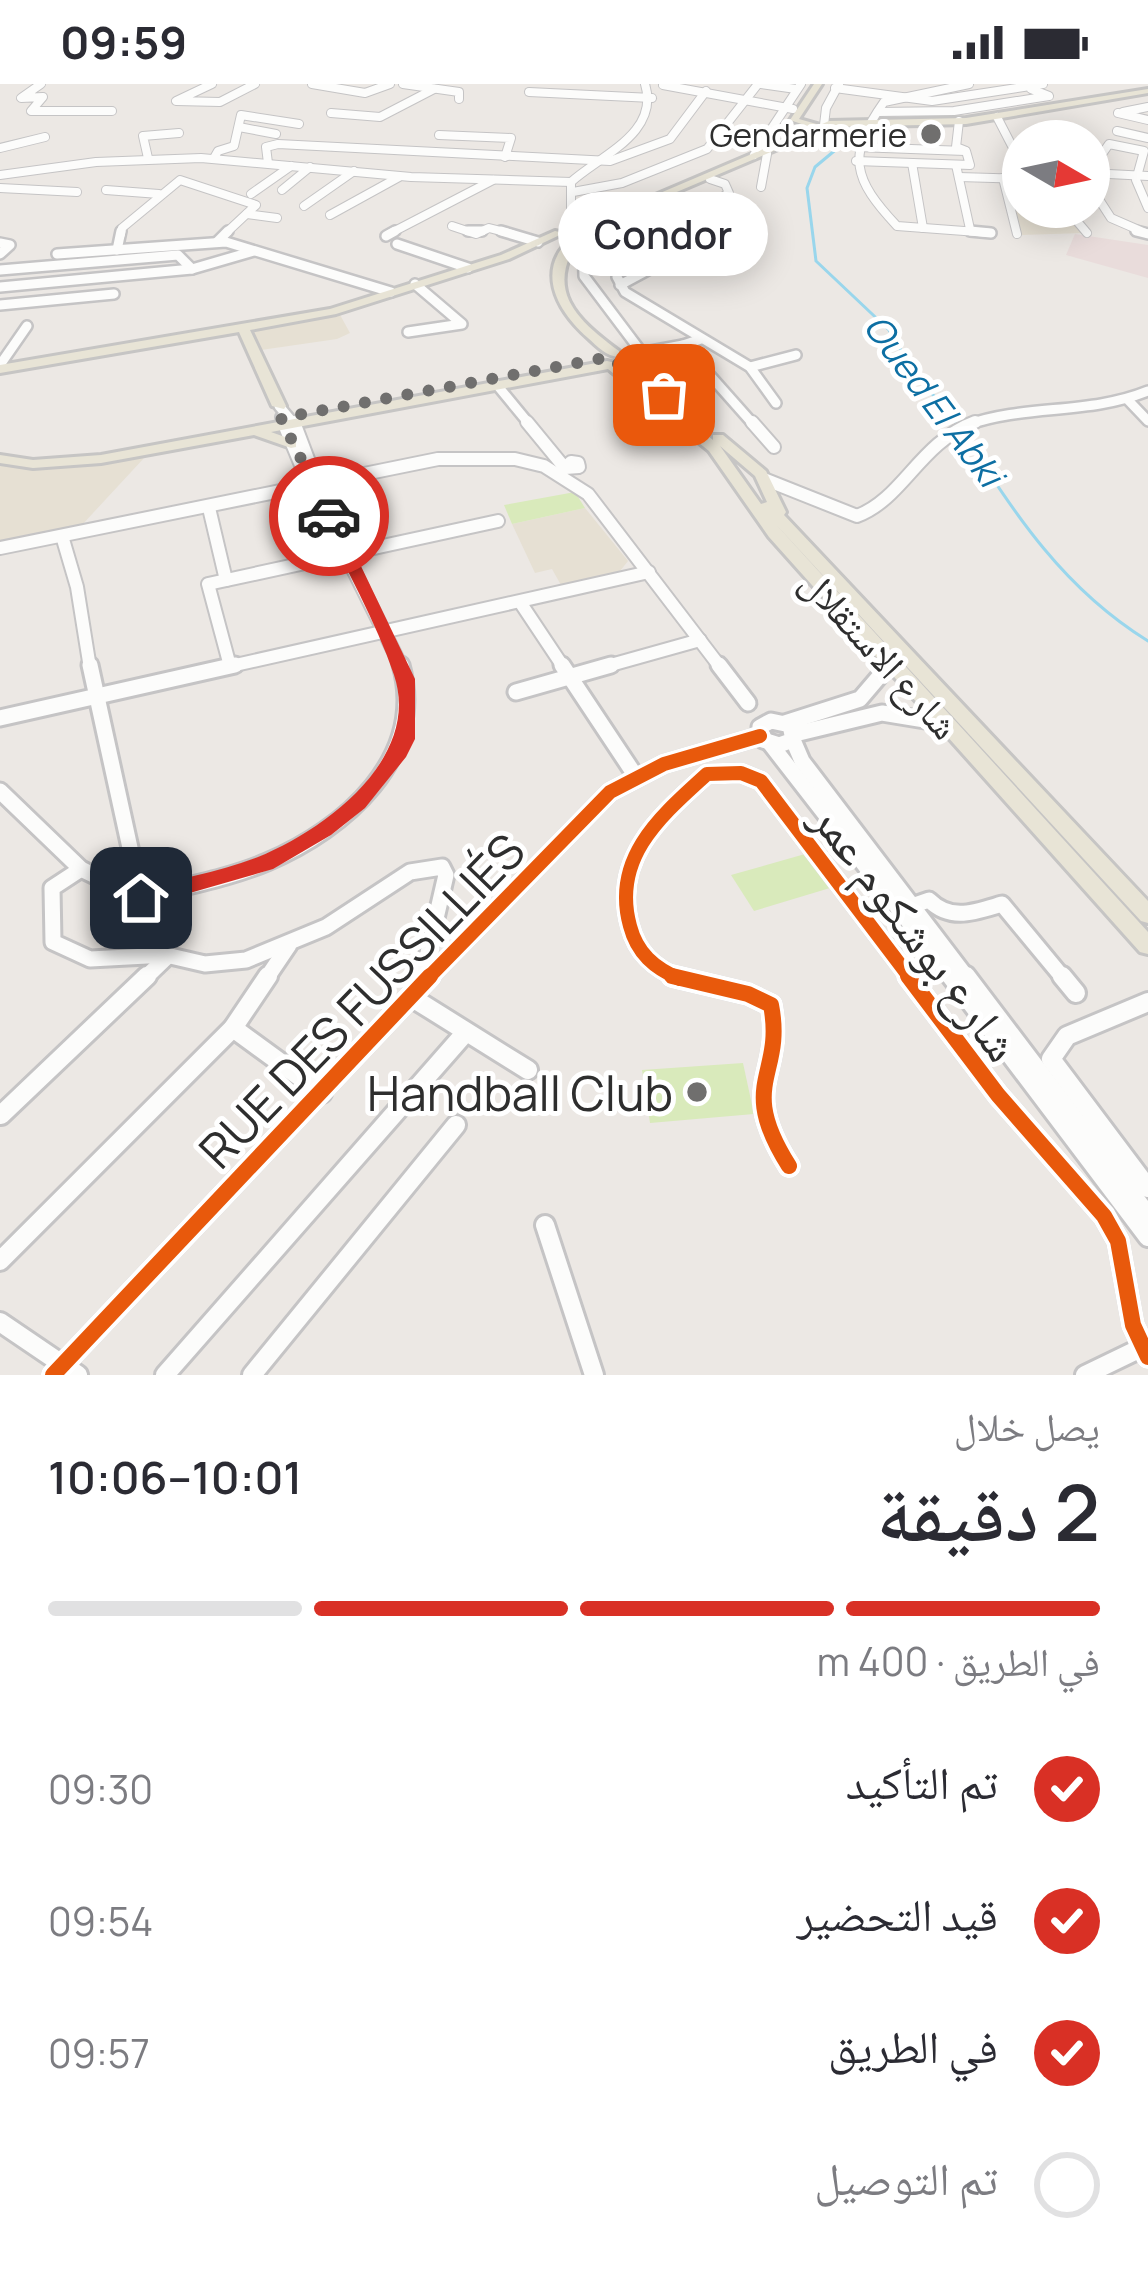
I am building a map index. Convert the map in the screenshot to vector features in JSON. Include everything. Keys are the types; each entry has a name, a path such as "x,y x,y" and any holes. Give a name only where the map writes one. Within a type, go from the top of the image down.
{"main road":[{"path":"799,137 783,125 789,106 815,84"},
{"path":"815,84 794,120 824,127"},
{"path":"1148,91 1000,116 886,122 875,117 824,127 576,236 546,276 547,294 556,313 702,425 803,544 1148,915"},
{"path":"0,367 332,312 538,242 576,236 799,137"},
{"path":"243,327 288,424"},
{"path":"0,459 33,464 76,462 616,359"},
{"path":"0,449 45,456 91,454 288,424 616,359"},
{"name":"شارع الاستقلال","path":"616,359 750,480 774,533 1148,946"}],"street":[{"path":"41,84 21,98 44,98 31,111 112,111"},
{"path":"212,84 176,101 220,102 255,84"},
{"path":"312,84 365,93 390,84"},
{"path":"404,84 458,92 459,99"},
{"path":"701,339 616,359 584,276 572,187 649,116 652,98 645,84 789,106"},
{"path":"1,176 148,158 214,158 572,187 622,183 707,148 742,99 760,84 799,87 754,155"},
{"path":"860,91 868,84"},
{"path":"884,94 912,84"},
{"path":"969,84 880,104 857,142 856,161 863,190 897,226 991,233"},
{"path":"824,127 837,86 905,100 946,100 1043,84"},
{"path":"905,100 946,86"},
{"path":"875,117 957,116 1048,96 1026,87"},
{"path":"331,113 372,117 434,89"},
{"path":"268,163 266,147 278,143 596,162 670,139 706,91"},
{"path":"529,92 652,98"},
{"path":"856,161 970,164 966,151 956,146 957,116 946,100"},
{"path":"345,106 389,111"},
{"path":"1148,107 1118,113 1148,120"},
{"path":"214,158 218,151 234,146 243,114 299,124"},
{"path":"1000,116 1002,121"},
{"path":"239,127 276,134"},
{"path":"439,134 464,131 511,138 505,158"},
{"path":"1117,131 1148,138"},
{"path":"148,158 143,136 179,133"},
{"path":"0,148 46,137"},
{"path":"857,142 966,151"},
{"path":"857,142 940,145"},
{"path":"1110,144 1144,151 1136,175 1148,208"},
{"path":"761,188 767,154"},
{"path":"912,163 923,228"},
{"path":"251,194 291,165"},
{"path":"956,165 970,230"},
{"path":"282,190 310,167"},
{"path":"304,206 354,171"},
{"path":"1110,173 1148,176"},
{"path":"330,215 400,176"},
{"path":"959,177 1002,178"},
{"path":"386,236 496,178"},
{"path":"576,236 710,204 729,193 725,184 710,179"},
{"path":"117,250 122,228 180,180 255,203 217,242"},
{"path":"0,188 77,192"},
{"path":"151,202 103,194 160,194"},
{"path":"218,206 234,195"},
{"path":"1110,213 1124,229 1148,234"},
{"path":"248,214 278,218"},
{"path":"452,226 476,234 489,228 538,242"},
{"path":"1016,228 1017,233"},
{"path":"1084,228 1088,233"},
{"path":"57,254 217,242 391,292"},
{"path":"0,243 10,245 0,254"},
{"path":"397,244 468,268"},
{"path":"621,247 616,264 620,285 750,367 776,404"},
{"path":"0,287 192,269 254,251"},
{"path":"0,270 178,255 192,269"},
{"path":"67,298 73,262"},
{"path":"620,285 659,264"},
{"path":"408,332 462,324 415,284"},
{"path":"0,305 114,294"},
{"path":"0,367 27,326"},
{"path":"683,345 774,447"},
{"path":"750,367 796,356"},
{"name":"شارع بوشكوم عمر","path":"497,385 562,470 588,494 748,703 777,732 794,769 906,908 1148,1237"},
{"path":"750,480 796,488 845,515 861,515 944,434 976,422 1128,400 1148,391"},
{"path":"1128,400 1148,421"},
{"path":"0,791 81,868 141,898 266,863 324,830 358,803 396,757 405,739 405,679 315,484 303,470 288,424"},
{"path":"288,424 315,471 315,484"},
{"path":"0,548 456,456 515,459 562,470"},
{"path":"287,490 303,470"},
{"path":"209,508 226,580"},
{"path":"230,666 208,584 498,521"},
{"path":"62,536 77,587 95,697 107,732 141,898"},
{"path":"0,718 649,572"},
{"path":"520,602 635,775"},
{"path":"516,692 700,640"},
{"path":"777,732 861,701 881,683 890,663"},
{"path":"777,732 882,713 944,723"},
{"name":"RUE DES FUSSILLIÉS","path":"64,1372 416,991 610,792 635,775 691,754 777,732"},
{"path":"691,754 707,774"},
{"path":"789,1166 771,1138 760,1097 774,1023 771,1005 676,978 647,961 634,946 623,900 632,851 707,774 741,773 761,781 998,1095 1104,1216 1118,1241 1132,1325 1146,1350 1085,1375"},
{"path":"81,868 52,888 53,941 66,953 89,961 169,955 204,964 245,959 289,945 365,905 417,867 442,867 446,875 416,991 466,1032 528,1070"},
{"path":"1076,992 1003,904 961,916 937,910 929,901 906,908 1148,1216"},
{"path":"0,1261 233,1028 289,945"},
{"path":"1,1115 169,955"},
{"path":"1148,1002 1067,1036 1051,1059 1148,1188"},
{"path":"233,1028 322,1093"},
{"path":"165,1375 466,1032"},
{"path":"252,1375 456,1125"},
{"path":"545,1225 593,1375"},
{"path":"0,1322 64,1372"}],"shaded area":[{"path":"1019,228 1080,228 1084,233 1021,235"},
{"path":"1075,234 1148,245 1148,278 1066,255"},
{"path":"339,313 350,333 337,339 261,350 254,335 253,326"},
{"path":"144,458 81,526 0,542 0,465 68,467"},
{"path":"585,508 628,561 620,571 561,585 552,569 535,573 512,524"}],"green space":[{"path":"575,492 585,508 512,524 504,505"},
{"path":"805,854 830,888 754,911 731,875"},
{"name":"Handball Club","path":"743,1063 754,1114 650,1123 642,1070"}],"waterway":[{"name":"Oued El Abki","path":"851,137 815,167 807,188 816,261 889,330 914,372 959,426"},
{"path":"964,434 1044,549 1091,598 1148,641"}],"cycle path":[{"path":"53,1375 610,792 664,764 760,736"},
{"path":"789,1166 762,1112 773,1029 771,1005 663,971 642,954 628,920 627,874 634,855 658,820 707,774 741,773 761,781 998,1095 1104,1216 1118,1241 1133,1325 1148,1357"}],"way so far":[{"path":"329,516 281,418 599,359 612,366 626,361 664,395"}],"place":[{"name":"Gendarmerie","path":"931,134"},
{"name":"Condor","path":"664,395"},
{"name":"Handball Club","path":"697,1092"}],"route":[{"path":"141,898 266,863 324,830 358,803 405,739 405,679 329,516"}]}
